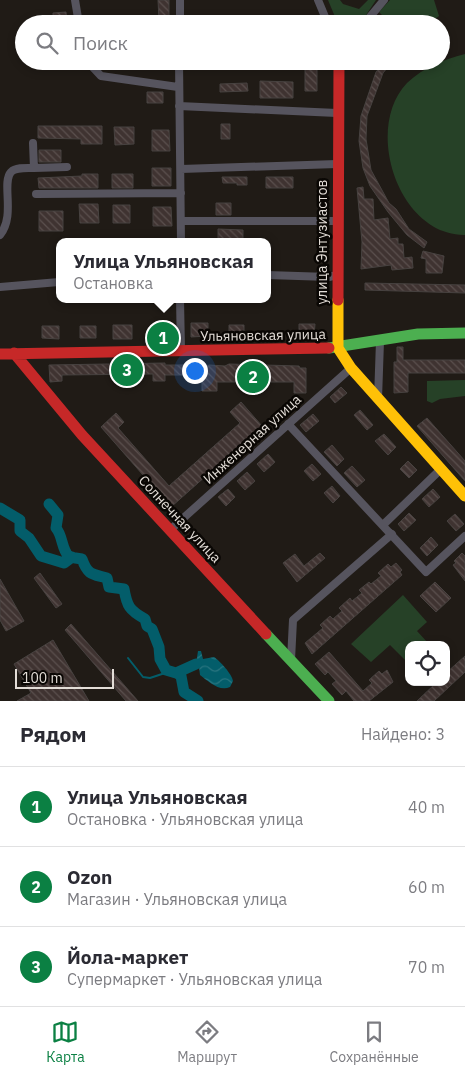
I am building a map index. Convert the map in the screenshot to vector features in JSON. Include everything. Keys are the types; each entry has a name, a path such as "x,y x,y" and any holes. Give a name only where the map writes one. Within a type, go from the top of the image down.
{"street":[{"path":"74,0 77,15"},
{"path":"180,0 180,15"},
{"path":"318,0 324,15"},
{"path":"372,15 384,0"},
{"path":"95,70 101,76 178,87"},
{"path":"179,70 181,238"},
{"name":"улица Энтузиастов","path":"338,348 337,113 339,70"},
{"path":"179,106 337,113"},
{"path":"34,143 34,168"},
{"path":"181,169 337,164"},
{"path":"0,235 7,227 9,207 8,180 11,172 16,169 67,167"},
{"path":"36,194 181,193"},
{"path":"181,221 337,221"},
{"path":"271,275 329,277 337,275"},
{"path":"0,287 56,282"},
{"path":"180,303 181,351"},
{"name":"Ульяновская улица","path":"0,354 317,350 418,334 465,333"},
{"path":"378,399 380,341"},
{"path":"338,348 351,368 465,496"},
{"name":"Солнечная улица","path":"14,354 49,398 329,701"},
{"name":"Инженерная улица","path":"170,530 351,368"},
{"path":"288,424 384,524 426,572 465,536"},
{"path":"384,524 441,469"},
{"path":"291,660 293,620 392,534"}],"green space":[{"path":"328,0 340,0 343,4 359,9 368,0 376,0 366,15 334,15"},
{"path":"390,0 434,0 439,15 382,15 379,12"},
{"path":"465,54 465,235 442,231 422,218 406,199 395,177 389,152 388,126 394,103 407,83 425,70 450,70 450,59"},
{"path":"465,380 465,396 440,399 432,403 427,401 427,381"},
{"path":"403,595 427,622 417,631 426,641 405,641 405,660 390,645 371,662 351,644"}],"water":[{"path":"198,651 201,651 203,659 214,657 228,671 233,681 230,687 218,687 200,675 199,667 196,664"}],"building":[{"path":"158,0 169,0 169,15 159,15"},
{"path":"66,12 66,15 53,15 53,13"},
{"path":"305,70 317,70 317,91 305,91"},
{"path":"378,70 386,70 367,116 366,139 371,170 389,203 396,209 409,229 427,242 424,248 407,235 388,212 370,186 363,168 359,141 361,116"},
{"path":"260,81 293,82 293,98 260,98"},
{"path":"247,83 248,91 220,92 220,84"},
{"path":"147,92 163,92 163,103 147,103"},
{"path":"221,124 230,124 230,139 221,139"},
{"path":"38,126 102,126 102,144 81,144 81,139 38,138"},
{"path":"114,127 134,127 134,144 115,145"},
{"path":"152,130 169,130 170,151 152,151"},
{"path":"39,150 61,150 61,162 39,162"},
{"path":"152,168 171,168 171,186 152,186"},
{"path":"82,174 98,174 98,188 39,188 38,178 82,176"},
{"path":"112,174 133,174 133,188 112,188"},
{"path":"222,177 247,177 247,185 223,183"},
{"path":"266,177 293,177 293,188 266,188"},
{"path":"363,187 364,199 373,199 374,220 388,218 390,239 398,238 398,244 403,244 404,258 412,257 413,268 392,270 391,265 361,269 362,242 357,188"},
{"path":"216,203 231,203 231,215 216,215"},
{"path":"79,204 98,204 99,223 80,223"},
{"path":"113,205 130,205 130,223 113,223"},
{"path":"153,207 171,207 172,226 153,226"},
{"path":"39,211 63,211 63,231 39,231"},
{"path":"218,229 243,230 243,238 218,238"},
{"path":"423,251 444,256 442,273 426,273 426,259 421,258"},
{"path":"365,283 465,285 465,293 365,290"},
{"path":"191,323 208,323 208,336 191,337"},
{"path":"299,324 315,324 314,336 299,335"},
{"path":"113,325 132,325 132,339 113,339"},
{"path":"229,325 244,325 244,338 229,338"},
{"path":"42,326 59,326 59,339 42,338"},
{"path":"80,326 96,326 96,338 80,338"},
{"path":"397,347 403,347 403,360 465,360 465,373 408,373 408,392 394,393 394,362 397,362"},
{"path":"165,363 165,365 187,365 187,375 165,375 165,381 153,381 153,374 62,375 62,381 50,382 49,365"},
{"path":"229,364 299,366 300,368 306,368 306,393 294,393 294,382 217,382 217,391 202,391 202,369 209,365 225,366"},
{"path":"341,387 347,393 335,403 330,397"},
{"path":"241,402 262,426 171,507 101,427 116,413 124,422 118,428 169,486 240,423 230,412"},
{"path":"360,410 373,425 367,430 354,415"},
{"path":"313,414 319,421 306,432 300,425"},
{"path":"427,418 465,461 465,481 417,426"},
{"path":"384,434 396,447 388,455 375,441"},
{"path":"332,445 344,459 337,466 324,452"},
{"path":"268,454 275,462 264,472 257,464"},
{"path":"408,461 417,470 409,478 400,469"},
{"path":"312,464 321,474 313,481 304,471"},
{"path":"352,466 365,480 357,487 344,473"},
{"path":"247,472 255,481 245,490 237,481"},
{"path":"332,486 340,496 333,503 324,493"},
{"path":"228,489 235,497 226,506 218,497"},
{"path":"433,489 440,497 429,507 422,499"},
{"path":"409,513 416,520 404,531 398,524"},
{"path":"455,514 464,524 456,531 447,521"},
{"path":"431,537 438,545 427,556 420,548"},
{"path":"320,553 325,558 297,582 283,563 295,554 304,566"},
{"path":"462,553 465,556 465,581 453,565 456,563 454,561"},
{"path":"396,563 402,570 400,572 402,575 312,654 305,643 323,628 320,625 330,616 333,619 342,611 339,608 350,598 352,601 362,593 359,590 369,582 371,584 381,576 378,573 388,564 391,567"},
{"path":"40,573 62,604 56,608 34,578"},
{"path":"0,579 24,621 6,631 0,620"},
{"path":"435,582 451,598 436,612 420,596"},
{"path":"71,624 138,701 126,701 65,630"},
{"path":"53,640 89,701 17,701 31,693 14,664"},
{"path":"329,652 363,691 372,683 369,680 379,671 382,674 387,670 393,682 369,701 354,701 346,691 342,695 332,684 336,681 328,672 325,675 315,664"},
{"path":"465,656 465,672 434,701 417,701 433,686 450,686 450,669"}],"waterway":[{"path":"49,504 58,515 56,528 66,553 69,557 82,559 86,569 95,575 107,578 109,587 124,589 126,600 130,607 135,613 145,619 147,626 152,629 159,647 160,659 166,670 176,673 196,664"},
{"path":"0,508 20,520 20,531 29,538 41,556 64,563 72,557"},
{"path":"128,658 143,677 150,678 168,672"},
{"path":"177,673 181,676 184,692 198,701"}],"traffic: fast":[{"path":"329,348 418,334 465,333"},
{"path":"266,634 329,701"}],"traffic: slow":[{"path":"338,300 338,348 351,368 465,496"}],"traffic: jam":[{"path":"338,300 339,70"},
{"path":"0,354 329,348"},
{"path":"14,353 82,435 266,634"}],"place":[{"name":"Улица Ульяновская","path":"163,338"},
{"name":"Йола-маркет","path":"127,370"},
{"name":"Ozon","path":"253,377"}]}
